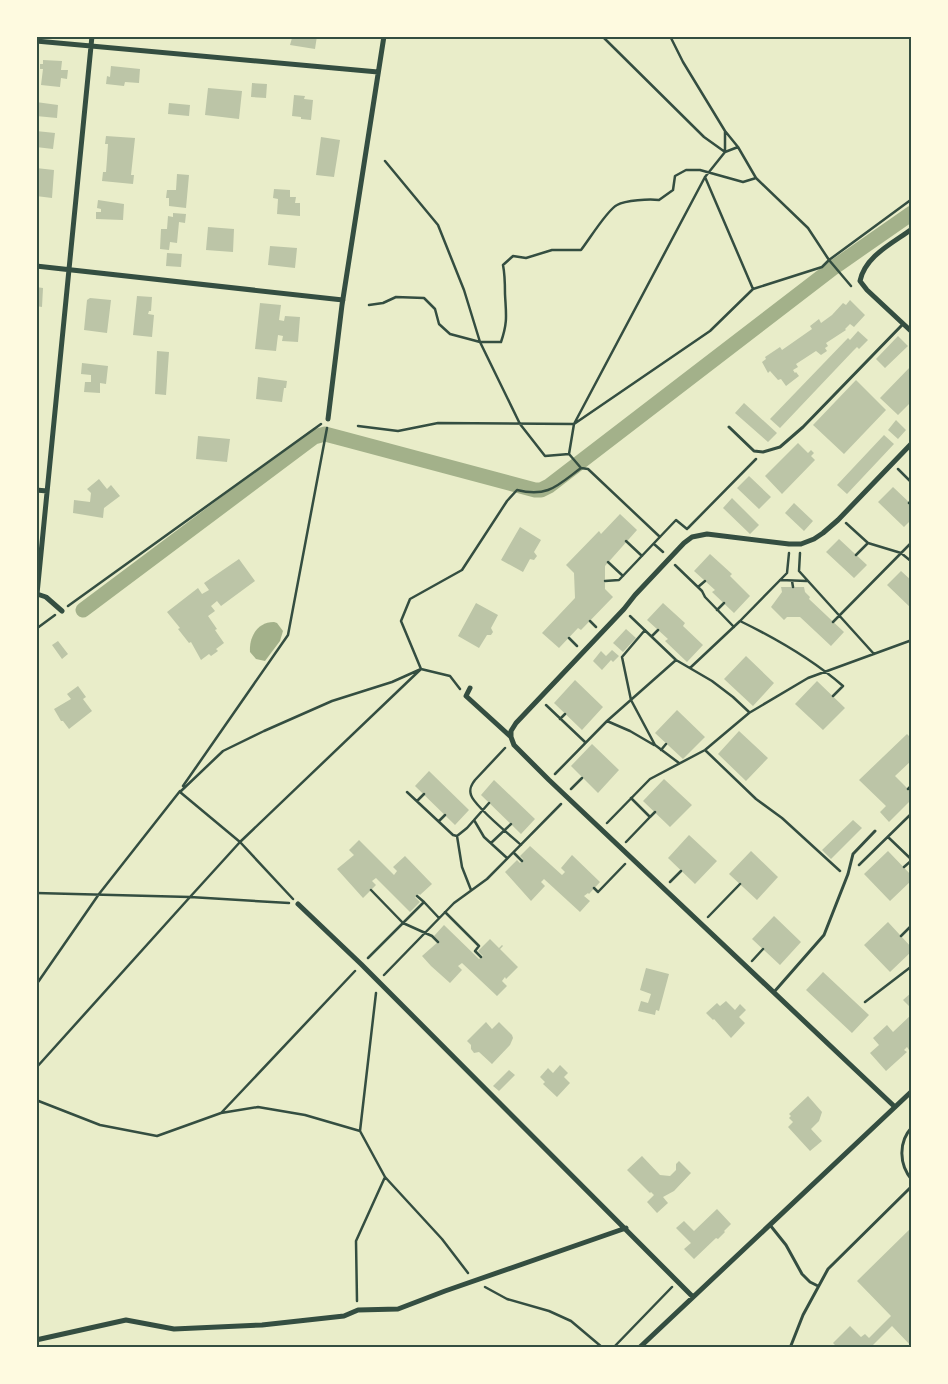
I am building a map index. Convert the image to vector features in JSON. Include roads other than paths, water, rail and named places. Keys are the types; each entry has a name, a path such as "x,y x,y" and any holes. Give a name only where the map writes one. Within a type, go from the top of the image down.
{"street":[{"path":"62,611 46,597 37,594 92,36"},
{"path":"328,419 343,300 384,36"},
{"path":"36,41 378,72"},
{"path":"912,229 872,258 866,264 860,280 912,332"},
{"path":"36,266 343,300"},
{"path":"511,740 511,731 516,723 624,609 684,542 695,536 707,534 789,544 801,544 814,539 838,520 912,443"},
{"path":"36,490 47,491"},
{"path":"470,688 466,696 549,780 895,1107"},
{"path":"298,904 361,964 693,1297"},
{"path":"639,1348 912,1091"},
{"path":"36,1340 126,1320 174,1329 262,1325 344,1316 358,1310 398,1309 626,1228"}],"lane":[{"path":"729,427 754,452 773,451 787,443 903,324"},
{"path":"774,992 824,935 854,854 875,831"},
{"path":"912,1127 904,1138 901,1152 908,1176 912,1180"},
{"path":"790,1348 818,1286 833,1262 912,1186"},
{"path":"770,1225 786,1245 802,1274 810,1282 818,1286"}],"waterway":[{"path":"83,610 314,437 325,434 535,490 541,490 549,486 833,268 912,213"}]}
